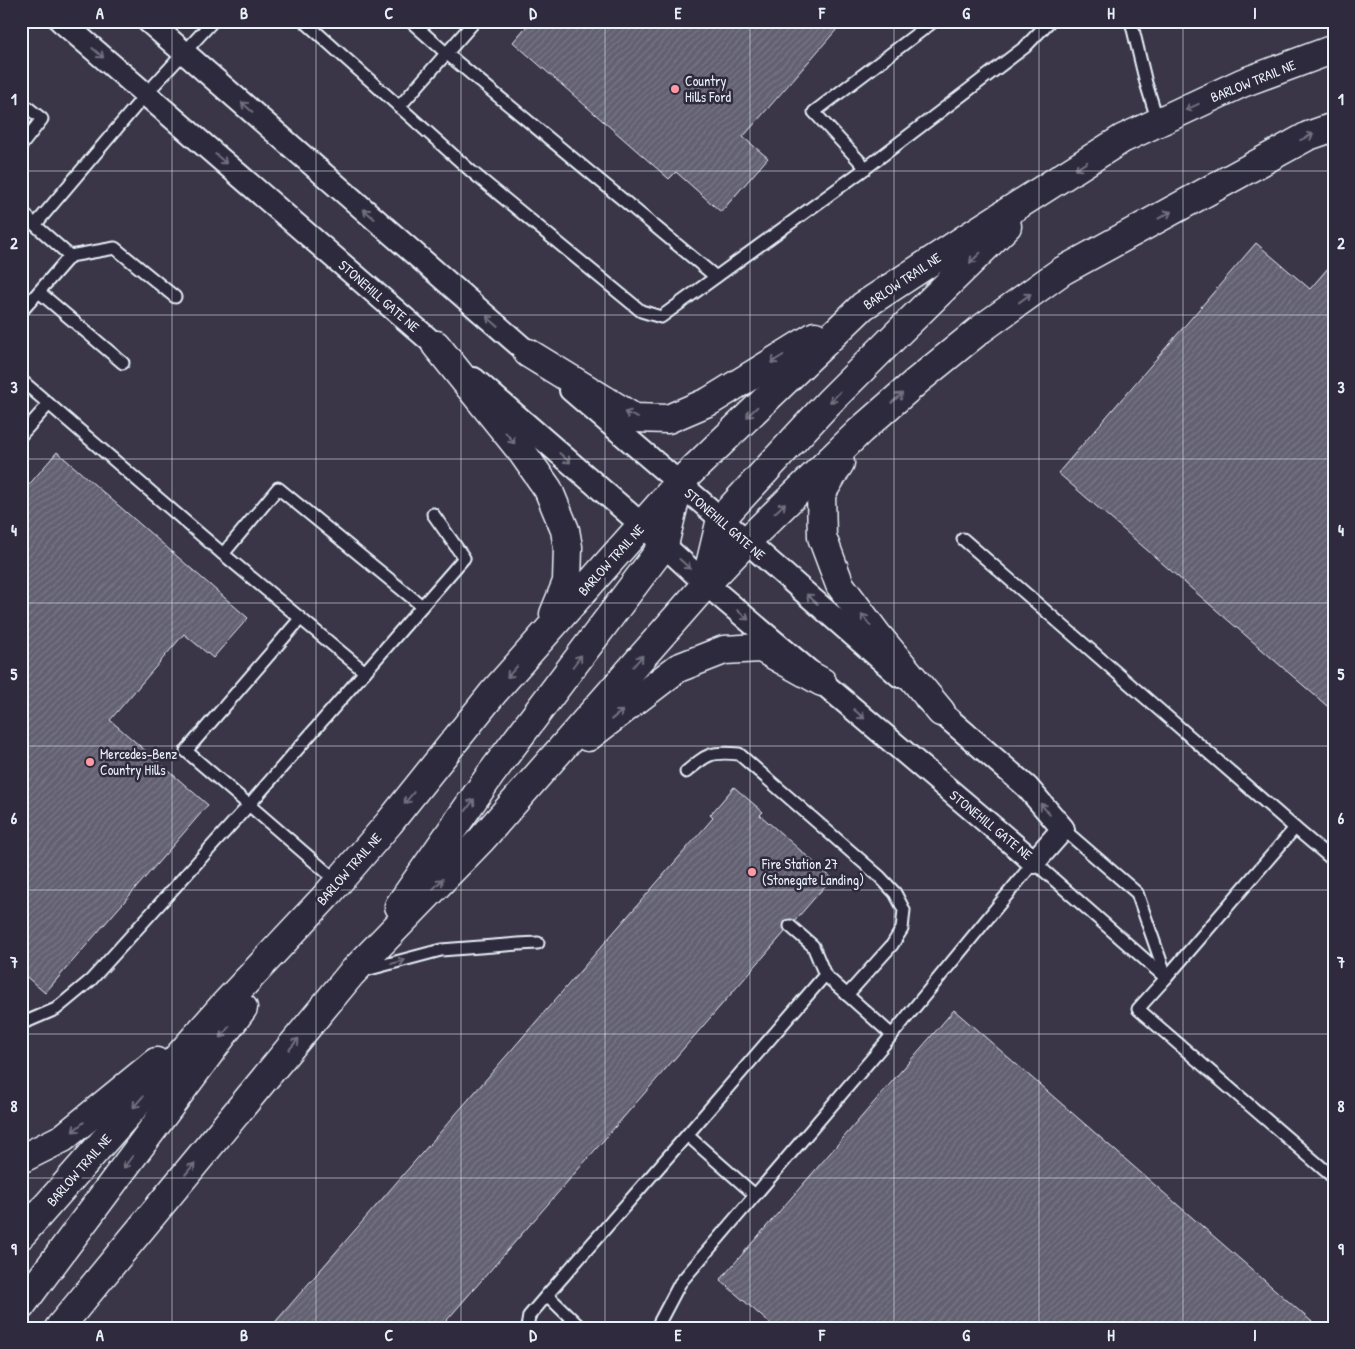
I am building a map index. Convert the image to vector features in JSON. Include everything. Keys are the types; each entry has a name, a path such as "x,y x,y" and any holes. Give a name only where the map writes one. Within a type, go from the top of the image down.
{"main road":[{"name":"BARLOW TRAIL NE","path":"21,1235 223,1006 333,888 389,823 493,693 679,483 863,306 1122,139 1242,83 1334,49"},
{"path":"351,974 481,840 706,584 860,430 982,329 1062,271 1308,136 1334,127"},
{"path":"706,584 721,519 828,403 880,350 1047,187"},
{"path":"528,353 634,418 668,419 710,401 863,306"},
{"path":"436,345 522,452 548,489 565,530 568,547 567,582 545,636"},
{"path":"860,430 821,494 822,537 840,584 878,636 941,712"},
{"path":"59,1328 351,974 492,774 664,545 679,483"},
{"path":"537,777 678,668 724,650 761,648 822,682"},
{"path":"21,1306 333,888"},
{"path":"21,1159 63,1138 223,1006"},
{"path":"87,1328 88,1320 167,1197"}],"street":[{"name":"STONEHILL GATE NE","path":"61,21 436,345 642,525 706,584 1034,862 1063,829 1027,787 148,21"}],"lane":[{"path":"35,225 146,94 213,21"},
{"path":"304,21 472,172 641,311 661,317 866,168 1026,47 1046,23"},
{"path":"410,21 716,277"},
{"path":"400,107 474,21"},
{"path":"866,168 814,112 934,21"},
{"path":"1131,21 1146,83 1158,122"},
{"path":"21,102 42,119 21,146"},
{"path":"21,210 70,256"},
{"path":"21,312 70,256 115,248 175,297"},
{"path":"39,292 123,363"},
{"path":"21,380 223,554 365,672"},
{"path":"21,435 49,404"},
{"path":"223,554 278,488 422,606"},
{"path":"21,1020 28,1021 56,1009 91,980 249,805 464,558 433,514"},
{"path":"963,539 1334,862"},
{"path":"300,618 186,751 249,805 333,888"},
{"path":"686,772 702,758 719,752 739,754 880,877 895,894 904,910 902,929 892,945 847,995"},
{"path":"1294,828 1138,1009 1334,1178"},
{"path":"1063,829 1137,894 1166,978"},
{"path":"659,1328 659,1323 680,1283 892,1035 1034,862 1166,978"},
{"path":"790,926 813,946 825,975 892,1035"},
{"path":"351,974 441,950 538,943"},
{"path":"527,1328 529,1316 825,975"},
{"path":"687,1135 755,1195"},
{"path":"547,1295 582,1328"}],"building":[{"name":"Country Hills Ford","path":"531,21 844,21 743,137 768,158 721,212 676,172 669,179 513,42"},
{"path":"1256,243 1310,289 1334,261 1334,712 1058,473"},
{"name":"Mercedes-Benz Country Hills","path":"57,452 248,618 213,658 184,634 110,720 208,805 45,993 21,972 21,494"},
{"path":"734,787 763,812 760,815 832,878 440,1328 270,1328 713,818 710,815"},
{"path":"954,1010 1319,1328 775,1328 720,1280"}],"place":[{"name":"Country Hills Ford","path":"675,89"},
{"name":"Mercedes-Benz Country Hills","path":"90,762"},
{"name":"Fire Station 27 (Stonegate Landing)","path":"752,872"}]}
